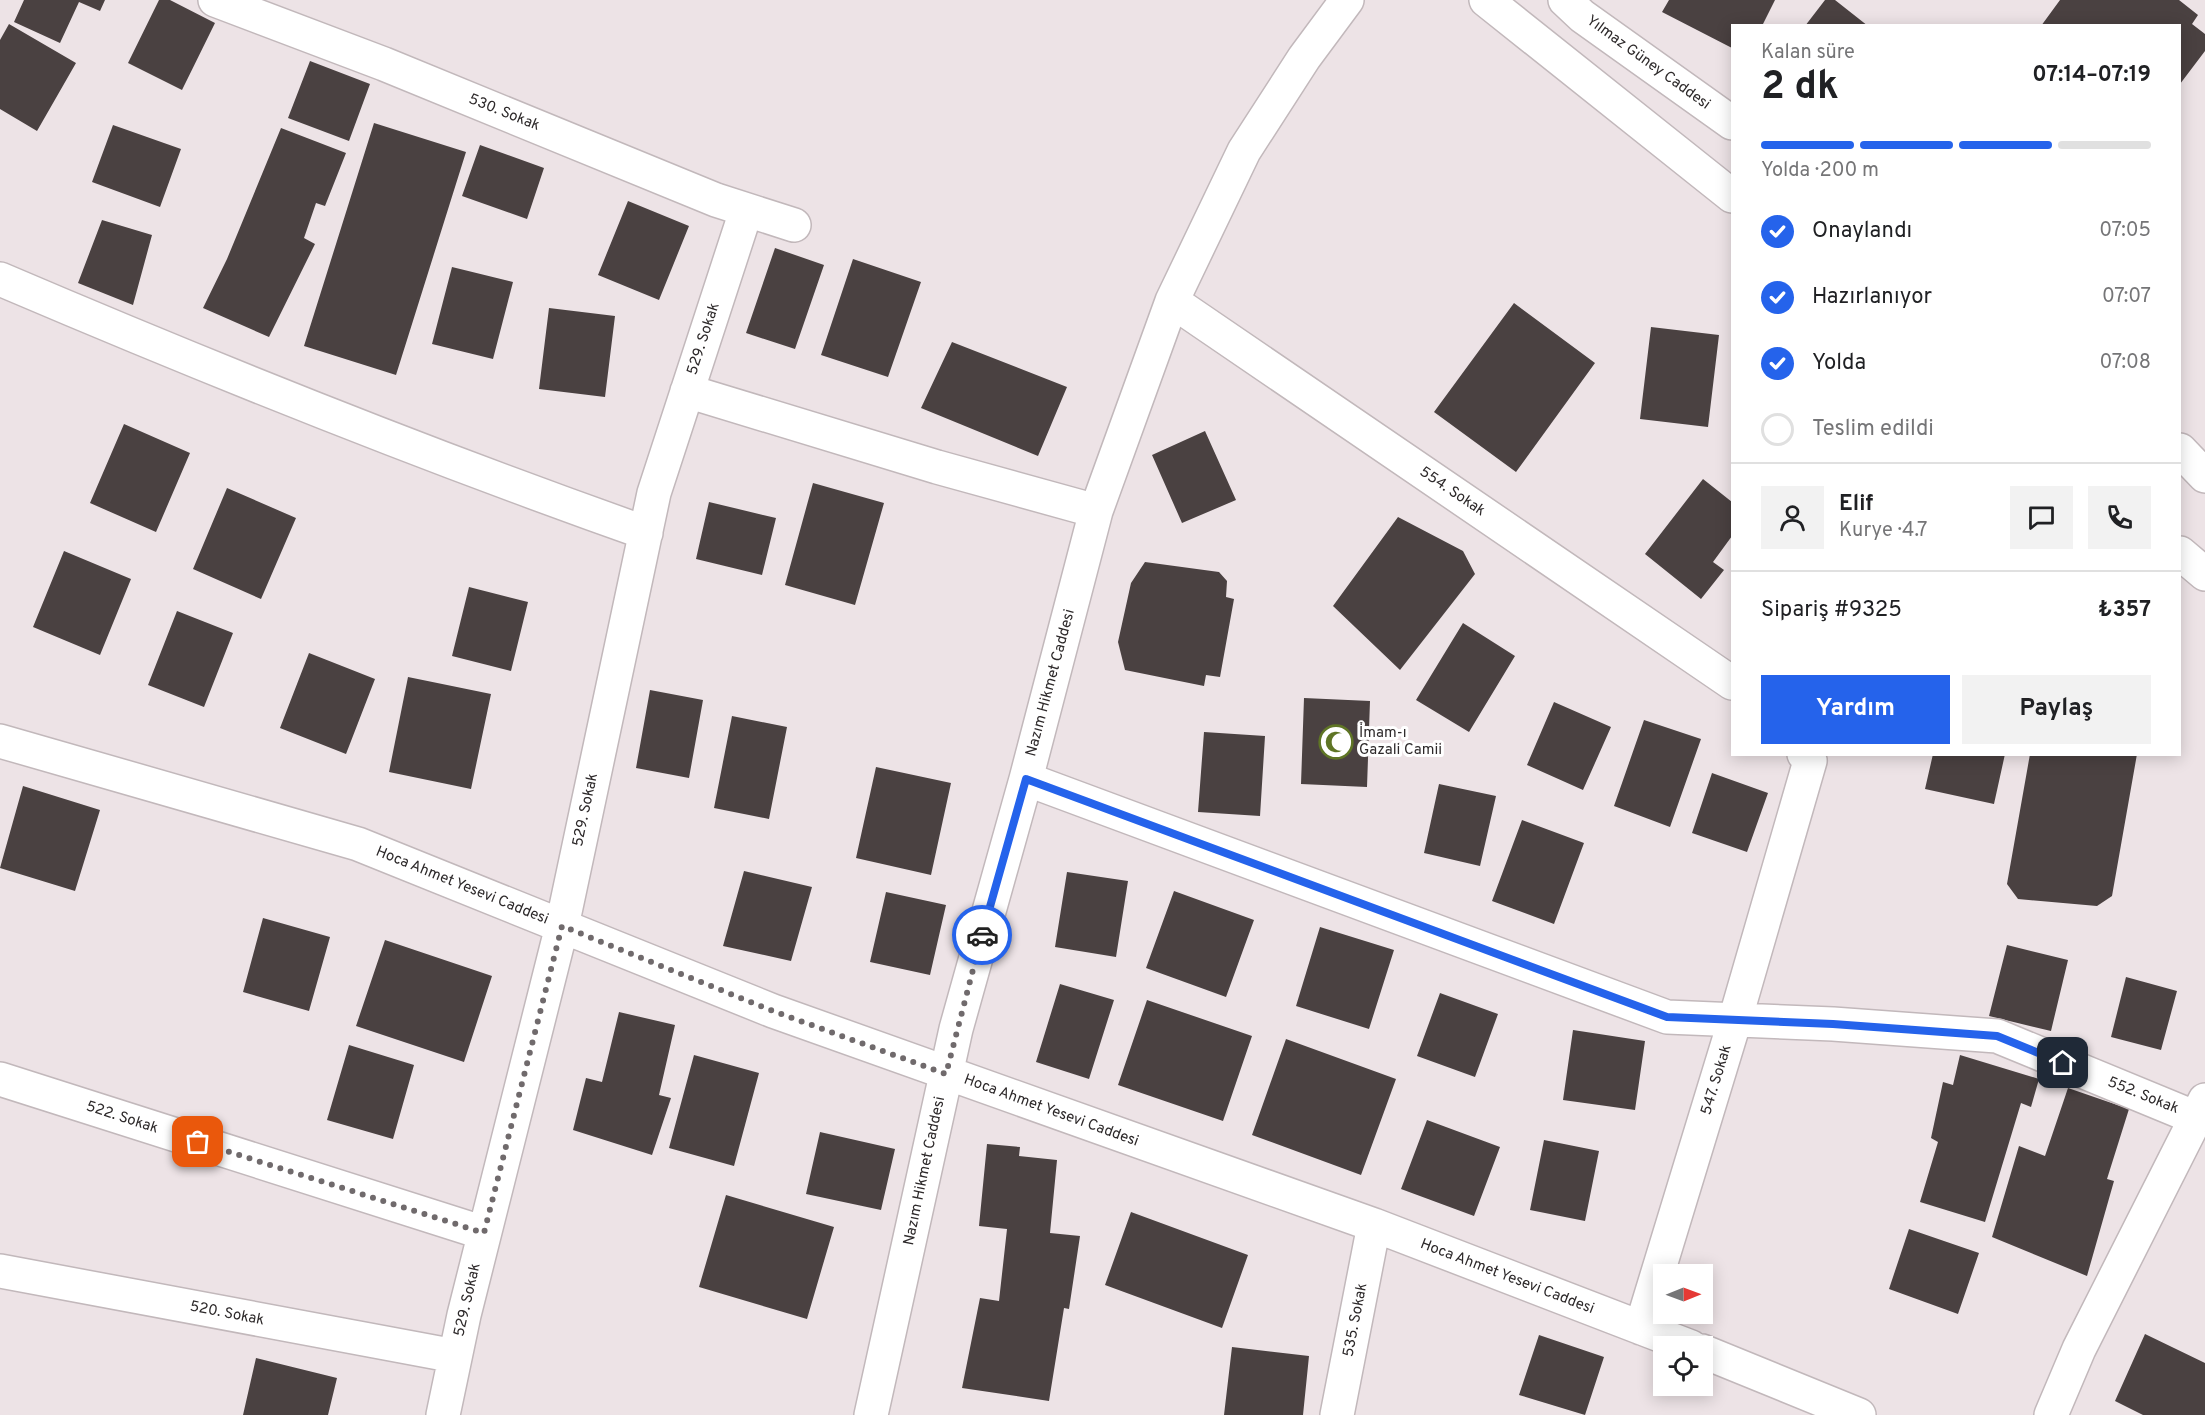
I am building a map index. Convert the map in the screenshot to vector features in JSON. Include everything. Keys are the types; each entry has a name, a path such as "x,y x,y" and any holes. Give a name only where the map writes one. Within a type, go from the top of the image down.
{"street":[{"name":"530. Sokak","path":"214,0 384,64 746,211 794,225"},
{"name":"Nazım Hikmet Caddesi","path":"871,1415 946,1074 1096,511 1172,301 1244,151 1304,58 1347,0"},
{"path":"1486,0 1731,195"},
{"name":"Yılmaz Güney Caddesi","path":"1565,0 1582,16 1731,122"},
{"name":"529. Sokak","path":"443,1415 484,1233 562,926 654,493 746,211"},
{"path":"0,279 176,354 516,487 646,533"},
{"name":"554. Sokak","path":"1172,301 1731,682"},
{"path":"687,391 937,467 1096,511"},
{"path":"2181,451 2205,476"},
{"path":"2181,554 2205,574"},
{"name":"Hoca Ahmet Yesevi Caddesi","path":"0,741 358,844 773,1011 1374,1226 1662,1336"},
{"name":"547. Sokak","path":"1641,1328 1735,1020 1807,758"},
{"name":"552. Sokak","path":"1026,779 1667,1017 1833,1024 1997,1036 2198,1128"},
{"name":"522. Sokak","path":"0,1079 484,1233"},
{"path":"2051,1415 2079,1349 2198,1128"},
{"name":"535. Sokak","path":"1337,1415 1374,1226"},
{"name":"520. Sokak","path":"0,1271 455,1356"},
{"path":"1713,1358 1802,1403 1860,1415"}],"building":[{"path":"24,0 105,0 100,11 79,2 60,43 14,22"},
{"path":"159,0 170,0 215,23 182,90 128,63"},
{"path":"1669,0 1775,0 1763,24 1731,24 1731,47 1662,12"},
{"path":"1825,0 1835,0 1865,24 1807,24"},
{"path":"2060,0 2179,0 2198,15 2192,24 2205,34 2205,51 2181,83 2181,24 2042,24"},
{"path":"9,24 76,63 37,131 0,109 0,40"},
{"path":"310,61 370,84 349,141 288,118"},
{"path":"374,123 466,152 396,375 304,346"},
{"path":"113,125 181,149 160,207 92,182"},
{"path":"281,128 346,153 325,206 316,203 304,238 315,244 269,337 203,308 227,259"},
{"path":"480,145 544,168 527,219 462,196"},
{"path":"628,201 689,226 659,300 598,275"},
{"path":"102,220 152,235 133,305 78,283"},
{"path":"775,248 824,265 795,349 746,333"},
{"path":"853,259 921,282 888,377 821,355"},
{"path":"452,267 513,282 493,359 432,344"},
{"path":"1514,303 1595,363 1516,472 1434,412"},
{"path":"549,308 615,316 605,397 539,389"},
{"path":"1651,327 1719,335 1708,427 1640,419"},
{"path":"952,342 1067,387 1038,456 921,408"},
{"path":"124,424 190,453 156,532 90,503"},
{"path":"1205,431 1236,500 1182,523 1152,455"},
{"path":"1703,479 1731,501 1731,537 1713,562 1724,570 1701,599 1645,554"},
{"path":"813,483 884,503 855,605 785,585"},
{"path":"227,488 296,518 261,599 193,569"},
{"path":"709,502 776,518 762,575 696,559"},
{"path":"1398,517 1463,551 1475,574 1400,670 1333,606"},
{"path":"64,551 131,579 100,655 33,627"},
{"path":"1145,562 1219,572 1227,581 1226,597 1234,599 1220,677 1206,675 1204,686 1125,670 1118,642 1131,583"},
{"path":"469,587 528,602 511,671 452,656"},
{"path":"177,611 233,633 204,707 148,685"},
{"path":"1463,623 1515,656 1469,732 1416,700"},
{"path":"309,653 375,679 346,754 280,728"},
{"path":"408,677 491,694 471,789 389,772"},
{"path":"650,690 703,700 689,778 636,768"},
{"name":"İmam-ı Gazali Camii","path":"1304,698 1370,701 1367,787 1301,784"},
{"path":"1554,702 1611,727 1583,790 1527,765"},
{"path":"732,716 787,727 769,819 714,808"},
{"path":"1644,720 1701,739 1670,827 1614,806"},
{"path":"1204,732 1265,736 1260,816 1198,812"},
{"path":"1933,756 2005,756 1994,804 1925,789"},
{"path":"2030,756 2137,756 2112,896 2097,906 2018,899 2007,884"},
{"path":"876,767 951,783 931,875 856,858"},
{"path":"1712,773 1768,793 1747,852 1692,833"},
{"path":"1439,784 1496,796 1480,866 1424,853"},
{"path":"23,786 100,810 75,891 0,868"},
{"path":"1522,820 1584,843 1554,924 1492,901"},
{"path":"744,871 812,887 791,961 723,946"},
{"path":"1067,872 1128,881 1116,957 1055,947"},
{"path":"1174,891 1254,920 1226,997 1146,968"},
{"path":"886,892 946,905 930,975 870,962"},
{"path":"263,918 330,937 309,1011 243,992"},
{"path":"1320,927 1394,950 1369,1029 1296,1006"},
{"path":"385,940 492,976 464,1062 356,1026"},
{"path":"2007,945 2068,960 2051,1031 1989,1016"},
{"path":"2126,977 2177,991 2161,1050 2111,1037"},
{"path":"1060,984 1114,1000 1089,1079 1036,1062"},
{"path":"1440,993 1498,1014 1475,1077 1417,1056"},
{"path":"1147,1000 1252,1036 1223,1121 1118,1085"},
{"path":"619,1012 675,1025 659,1095 671,1098 652,1155 573,1130 586,1078 602,1082"},
{"path":"1573,1030 1645,1041 1635,1110 1563,1100"},
{"path":"1286,1039 1396,1079 1361,1175 1252,1135"},
{"path":"349,1045 414,1065 393,1139 327,1120"},
{"path":"694,1055 759,1073 734,1166 669,1148"},
{"path":"1960,1055 2039,1079 2031,1107 2021,1103 1985,1222 1920,1202 1938,1142 1931,1138 1943,1082 1953,1085"},
{"path":"2068,1088 2129,1109 2107,1179 2114,1181 2087,1276 1992,1237 2019,1146 2045,1156"},
{"path":"1427,1120 1500,1147 1474,1216 1401,1189"},
{"path":"820,1132 895,1149 881,1210 806,1194"},
{"path":"1544,1140 1599,1151 1585,1221 1530,1210"},
{"path":"987,1144 1020,1147 1019,1156 1057,1160 1050,1233 1080,1236 1069,1309 1064,1308 1049,1401 962,1388 980,1298 999,1301 1007,1229 979,1226"},
{"path":"726,1195 834,1227 807,1319 699,1287"},
{"path":"1131,1212 1248,1255 1222,1328 1105,1285"},
{"path":"1909,1229 1979,1253 1958,1314 1889,1289"},
{"path":"2145,1334 2205,1363 2205,1415 2143,1415 2115,1401"},
{"path":"1539,1335 1604,1357 1585,1415 1519,1395"},
{"path":"1232,1347 1309,1356 1303,1415 1224,1415"},
{"path":"256,1358 337,1378 328,1415 243,1415"}],"way so far":[{"path":"198,1142 484,1233 562,926 773,1011 946,1074 982,935"}],"place":[{"name":"İmam-ı Gazali Camii","path":"1336,742"}],"route":[{"path":"982,935 1026,779 1667,1017 1833,1024 1997,1036 2063,1063"}]}
